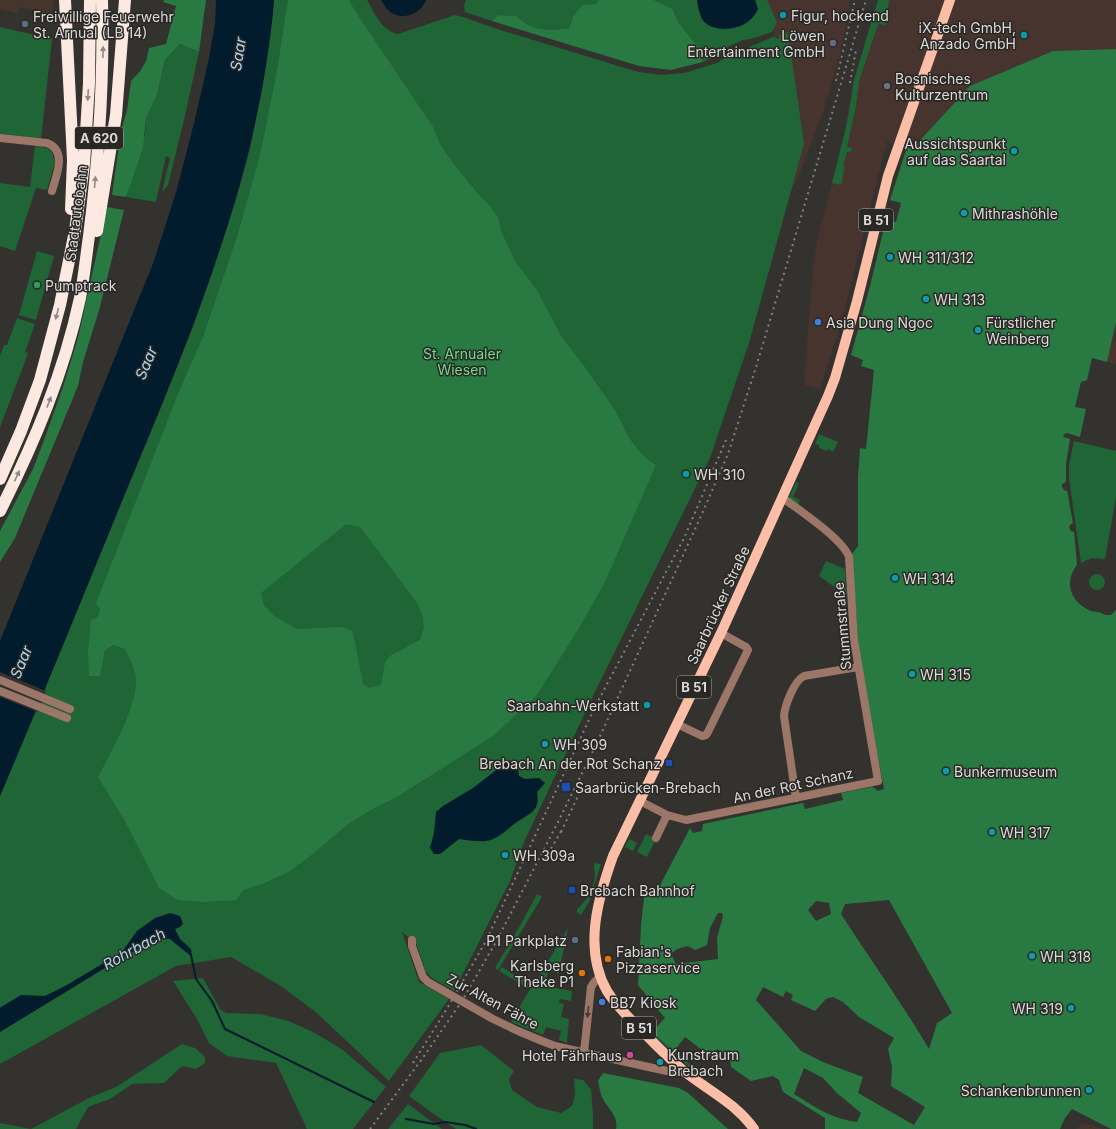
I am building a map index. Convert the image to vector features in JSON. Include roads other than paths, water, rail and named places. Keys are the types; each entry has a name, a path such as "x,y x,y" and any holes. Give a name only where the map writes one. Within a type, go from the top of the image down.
{"highway":[{"path":"65,0 73,160 68,262"},
{"name":"Stadtautobahn","path":"0,479 19,437 40,380 60,305 75,231 84,164 89,83 90,0"},
{"name":"Stadtautobahn","path":"0,511 31,445 56,384 70,336 84,276 95,189 100,131 103,50 102,0"},
{"path":"84,276 94,250 116,115 125,0"}],"main road":[{"name":"Saarbrücker Straße","path":"754,1129 740,1112 685,1072 620,1009 607,990 600,977 595,955 594,936 600,901 613,856 720,633 783,498 828,396 857,301 888,176 950,0"}],"street":[{"path":"0,138 47,143 54,147 59,156 60,163 52,191"},
{"name":"Stummstraße","path":"783,498 839,541 848,552 854,640 878,781"},
{"path":"677,724 702,736 706,735 748,650 746,647 720,633"},
{"path":"796,798 784,716 787,703 800,678 804,676 858,667"},
{"path":"0,680 70,709"},
{"path":"0,691 67,718"},
{"name":"An der Rot Schanz","path":"640,801 667,815 686,820 693,820 878,781"},
{"path":"656,838 667,815"},
{"name":"Zur Alten Fähre","path":"412,940 412,946 420,973 428,982 493,1019 555,1046 665,1071 685,1072"},
{"path":"584,1052 591,987 600,977"}],"water":[{"name":"Saar","path":"216,0 274,0 266,64 254,126 239,188 199,309 176,368 49,680 0,796 0,641 154,261 177,189 194,123 208,63 215,24"},
{"path":"381,0 426,0 421,8 413,14 399,16 390,12"},
{"path":"697,0 755,0 758,9 752,18 741,26 722,29 711,26 702,19"},
{"path":"508,761 518,768 519,776 525,779 539,778 545,783 537,792 538,799 535,809 491,840 479,841 459,839 440,854 434,854 430,848 434,833 436,812 443,806 473,788"},
{"path":"170,913 180,916 183,924 175,929 180,939 191,949 192,957 170,939 158,938 128,954 0,1032 1,1007 21,995 45,996 67,985 122,952 137,931 155,918"}],"waterway":[{"name":"Rohrbach","path":"191,955 196,979 212,1001 225,1029 374,1102"},
{"name":"Rohrbach","path":"406,1119 434,1124 445,1122 465,1125 476,1129"}],"railway":[{"path":"836,81 855,0"},
{"path":"370,1129 422,1059 462,1001 497,940 596,745 701,516 728,454 756,367 866,0"},
{"path":"850,83 856,50"},
{"path":"413,1063 448,1007 486,941 595,707 685,536 726,440"},
{"path":"561,832 579,794"},
{"path":"545,859 563,828"}],"place":[{"name":"Figur, hockend","path":"783,15"},
{"name":"Freiwillige Feuerwehr St. Arnual (LB 14)","path":"25,24"},
{"name":"iX-tech GmbH, Anzado GmbH","path":"1024,35"},
{"name":"Löwen Entertainment GmbH","path":"833,43"},
{"name":"Bosnisches Kulturzentrum","path":"887,86"},
{"name":"Aussichtspunkt auf das Saartal","path":"1014,151"},
{"name":"Mithrashöhle","path":"964,213"},
{"name":"WH 311/312","path":"890,257"},
{"name":"Pumptrack","path":"37,285"},
{"name":"WH 313","path":"926,299"},
{"name":"Asia Dung Ngoc","path":"818,322"},
{"name":"Fürstlicher Weinberg","path":"978,330"},
{"name":"WH 310","path":"686,474"},
{"name":"WH 314","path":"895,578"},
{"name":"WH 315","path":"912,674"},
{"name":"Saarbahn-Werkstatt","path":"647,705"},
{"name":"WH 309","path":"545,744"},
{"name":"Brebach An der Rot Schanz","path":"669,763"},
{"name":"Bunkermuseum","path":"946,771"},
{"name":"Saarbrücken-Brebach","path":"566,787"},
{"name":"WH 317","path":"992,832"},
{"name":"WH 309a","path":"505,855"},
{"name":"Brebach Bahnhof","path":"572,890"},
{"name":"P1 Parkplatz","path":"575,940"},
{"name":"WH 318","path":"1032,956"},
{"name":"Fabian's Pizzaservice","path":"608,959"},
{"name":"Karlsberg Theke P1","path":"582,973"},
{"name":"BB7 Kiosk","path":"602,1002"},
{"name":"WH 319","path":"1071,1008"},
{"name":"Hotel Fährhaus","path":"630,1055"},
{"name":"Kunstraum Brebach","path":"660,1062"},
{"name":"Schankenbrunnen","path":"1089,1090"}],"park label":[{"name":"St. Arnualer Wiesen","path":"462,362"}]}
